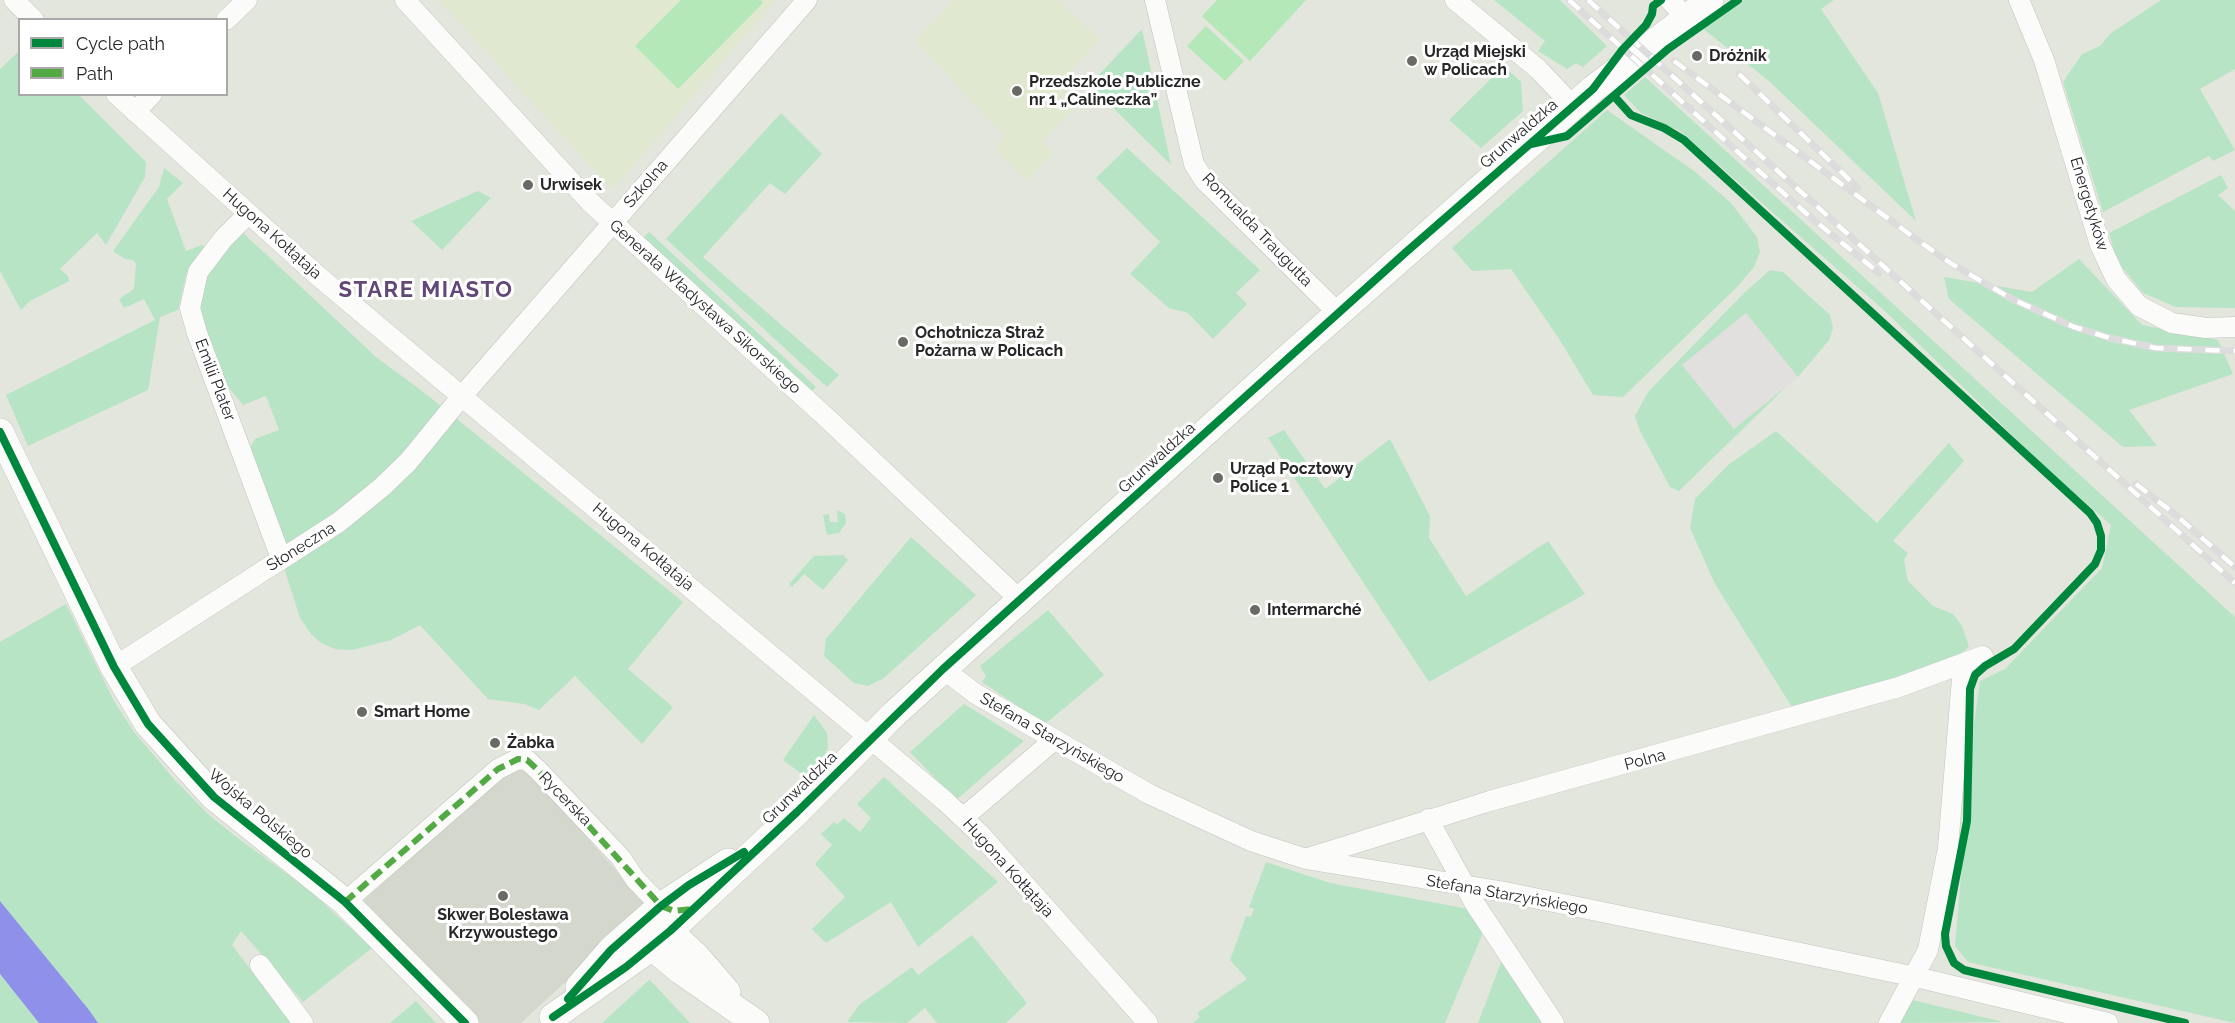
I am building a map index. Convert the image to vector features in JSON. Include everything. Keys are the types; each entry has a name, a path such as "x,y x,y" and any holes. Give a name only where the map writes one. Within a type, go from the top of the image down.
{"main road":[{"name":"Grunwaldzka","path":"549,1020 661,939 696,908 766,839 798,812 870,738 943,669 1573,106 1678,9 1710,0"},
{"name":"Wojska Polskiego","path":"0,432 114,667 148,724 202,785 242,821 345,902 465,1023"},
{"name":"Grunwaldzka","path":"549,1020 611,950 652,913 689,885 766,839"},
{"path":"652,913 661,939 700,960 748,1021"}],"street":[{"path":"14,0 32,18"},
{"path":"228,18 247,0"},
{"name":"Generała Władysława Sikorskiego","path":"405,0 590,202 829,420 1020,600"},
{"name":"Szkolna","path":"462,396 807,0"},
{"name":"Romualda Traugutta","path":"1155,0 1194,164 1204,180 1338,314"},
{"path":"1455,0 1538,69 1573,106"},
{"name":"Energetyków","path":"2019,0 2044,60 2100,245 2116,279 2139,306 2172,323 2206,328 2235,327"},
{"name":"Hugona Kołłątaja","path":"119,96 248,214 963,818 1148,1023"},
{"path":"135,111 150,96"},
{"name":"Emilii Plater","path":"248,214 223,239 198,272 190,308 197,333 281,558"},
{"name":"Słoneczna","path":"114,667 339,522 382,487 408,462 462,396"},
{"name":"Polna","path":"1306,859 1428,819 1899,687 1963,666 1983,656"},
{"path":"1888,1023 1916,977 1928,950 1948,848 1963,666"},
{"name":"Stefana Starzyńskiego","path":"943,669 976,694 1054,740 1196,818 1251,841 1306,859 1464,885 1916,977 2108,1023"},
{"path":"963,818 1054,740"},
{"name":"Rycerska","path":"345,902 498,769 518,759 527,760 609,845 635,879 652,913"},
{"path":"1428,819 1464,885 1554,1023"},
{"path":"652,913 687,911 696,908"},
{"path":"260,965 303,1023"}],"shaded area":[{"path":"439,0 776,0 612,190"},
{"name":"Przedszkole Publiczne nr 1 „Calineczka”","path":"953,0 1057,0 1100,39 1062,81 1082,101 1042,142 1053,154 1026,181 995,148 1006,137 915,41"},
{"path":"1746,313 1798,377 1734,429 1682,365"},
{"name":"Skwer Bolesława Krzywoustego","path":"516,769 526,771 545,789 644,903 601,949 521,1023 480,1023 363,901 503,775"}],"green space":[{"path":"681,0 761,0 763,3 678,89 635,46"},
{"path":"1217,0 1306,0 1250,61 1202,16"},
{"path":"1494,0 1560,0 1607,46 1583,67 1576,63 1567,69 1538,51 1545,41"},
{"path":"1744,0 1834,0 1821,9 1878,93 1916,221 1769,81 1702,28"},
{"path":"2161,0 2235,0 2235,69 2200,89 2235,150 2213,161 2209,156 2103,212 2063,82 2082,54 2100,46 2111,33"},
{"path":"1206,26 1244,61 1225,81 1187,46"},
{"path":"1142,29 1171,165 1093,88 1094,80"},
{"path":"18,52 18,96 80,96 146,162 145,177 106,245 97,233 60,269 68,276 69,281 30,301 21,310 0,271 0,69"},
{"path":"1504,66 1521,82 1523,111 1481,148 1449,120"},
{"path":"1645,77 2235,617 2235,1023 1968,962 1955,946 1974,725 1980,681 2005,669 2102,568 2111,525 2046,468 1886,312 1680,131 1641,113 1624,95"},
{"path":"1607,110 1694,171 1731,203 1757,237 1760,252 1754,267 1736,288 1623,397 1593,395 1558,337 1511,269 1472,271 1452,248"},
{"path":"781,113 822,154 785,194 770,183 703,257 839,375 827,387 666,239"},
{"path":"1127,148 1260,270 1236,293 1247,304 1213,339 1188,313 1169,308 1130,274 1160,242 1096,178"},
{"path":"164,168 183,183 167,199 186,251 202,245 206,249 186,275 178,310 160,317 148,390 28,446 6,395 155,320 144,299 124,308 119,299 134,289 136,264 133,260 125,259 113,251 159,187"},
{"path":"2221,175 2228,188 2218,195 2235,211 2235,308 2176,307 2143,293 2117,261 2109,233"},
{"path":"478,191 491,198 442,250 411,221"},
{"path":"240,230 376,357 426,394 683,602 628,669 673,707 642,744 575,676 539,710 524,704 488,699 420,625 391,640 352,650 335,649 321,643 311,634 300,618 281,558 244,458 255,439 279,430 266,396 243,405 229,388 203,336 198,292 201,278"},
{"path":"649,232 816,387 811,392 643,238"},
{"path":"2079,259 2142,325 2218,340 2233,374 2129,410 2157,446 2123,447 1949,299 1944,277 2032,292"},
{"path":"1770,270 1783,272 1830,315 1833,328 1829,340 1798,377 1746,313 1682,365 1734,429 1787,386 1679,491 1670,487 1640,431 1635,416 1648,392 1743,294"},
{"path":"1284,430 1325,489 1390,439 1430,516 1429,538 1466,596 1548,541 1585,594 1429,682 1268,438"},
{"path":"1776,431 1877,523 1949,443 1964,461 1893,541 1908,553 1904,560 1908,581 1933,606 1953,614 1962,626 1969,647 1946,664 1792,707 1715,584 1690,528 1695,499 1728,465"},
{"path":"837,510 845,514 846,523 839,533 827,535 823,515 829,514 830,522 838,522"},
{"path":"911,537 976,595 884,678 868,686 854,683 824,656 826,639"},
{"path":"843,555 848,560 823,590 804,574 792,587 789,584 814,556"},
{"path":"66,604 114,701 134,732 173,778 208,814 309,890 372,948 303,1002 241,931 232,945 291,1023 98,1023 0,901 0,642"},
{"path":"1048,610 1104,675 1045,724 982,682 986,676 980,666"},
{"path":"964,704 1024,741 956,800 910,752"},
{"path":"814,715 827,733 828,748 810,780 783,760"},
{"path":"884,777 998,882 918,947 891,902 826,943 812,929 845,897 815,864 832,845 821,834 834,822 837,825 844,818 860,832 871,818 857,804"},
{"path":"1266,862 1330,883 1474,910 1482,935 1445,1023 1193,1023 1200,1017 1197,1013 1247,979 1230,960 1246,916 1251,917 1254,909 1249,907"},
{"path":"972,935 1027,1003 1006,1023 937,1023 925,1008 907,1023 847,1022 859,1005 912,967 918,975"},
{"path":"1502,960 1545,1023 1478,1023"},
{"path":"0,974 39,1023 0,1023"},
{"path":"650,980 690,1023 602,1023 648,981"},
{"path":"1909,999 2003,1022 1900,1023"},
{"path":"416,1001 436,1023 390,1023"}],"water":[{"path":"0,901 98,1023 39,1023 0,974"}],"railway":[{"path":"1569,0 1809,216 1879,273"},
{"path":"1588,0 2235,583"},
{"path":"1674,61 1916,239 1952,264 2012,299 2074,327 2110,338 2156,348 2235,351"},
{"path":"1739,74 1858,188"},
{"path":"2136,484 2176,515 2235,567"}],"marked path":[{"path":"345,902 498,769 518,759 527,760 539,771 661,906 674,911 692,909"}],"cycle path":[{"path":"553,1017 626,967 670,931 797,812 943,669 1405,253 1593,89 1623,49 1646,25 1652,14 1653,6 1661,0"},
{"path":"1531,144 1567,136 1668,49 1738,0"},
{"path":"1614,96 1631,115 1664,128 1684,140 2090,513 2097,523 2101,536 2101,550 2095,564 2014,649 1985,666 1975,675 1970,689 1967,821 1945,934 1946,946 1954,963 1964,970 2185,1023"},
{"path":"0,432 114,667 148,724 214,797 345,902 465,1023"},
{"path":"568,999 611,950 661,906 689,885 744,852"}],"place":[{"name":"Dróżnik","path":"1697,56"},
{"name":"Urząd Miejski w Policach","path":"1412,61"},
{"name":"Przedszkole Publiczne nr 1 „Calineczka”","path":"1017,91"},
{"name":"Urwisek","path":"528,185"},
{"name":"Ochotnicza Straż Pożarna w Policach","path":"903,342"},
{"name":"Urząd Pocztowy Police 1","path":"1218,478"},
{"name":"Intermarché","path":"1255,610"},
{"name":"Smart Home","path":"362,712"},
{"name":"Żabka","path":"495,743"},
{"name":"Skwer Bolesława Krzywoustego","path":"503,896"}],"district":[{"name":"STARE MIASTO","path":"426,290"}]}
